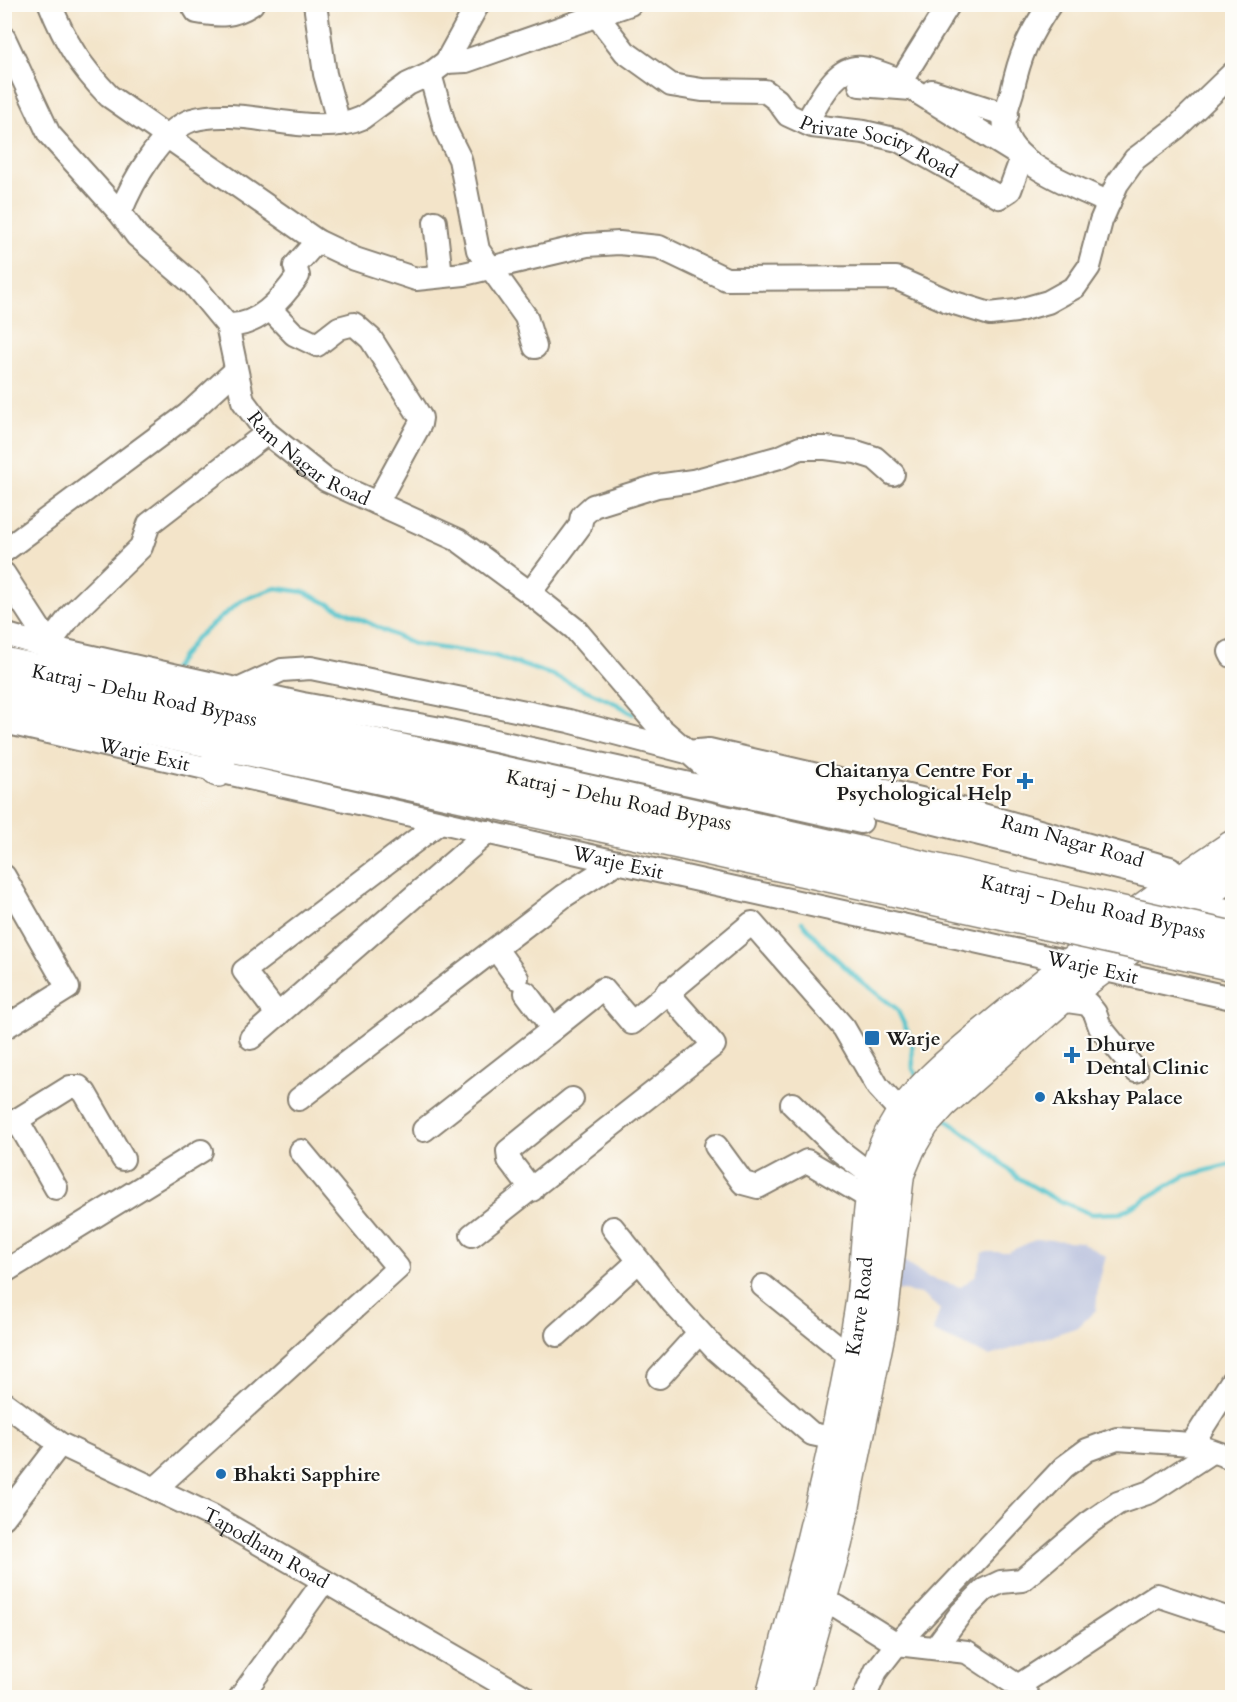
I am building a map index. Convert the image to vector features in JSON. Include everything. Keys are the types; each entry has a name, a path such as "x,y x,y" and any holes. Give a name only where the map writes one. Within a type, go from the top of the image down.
{"highway":[{"name":"Katraj - Dehu Road Bypass","path":"4,664 56,662 103,686 180,704 226,729 595,809 1233,938"},
{"name":"Katraj - Dehu Road Bypass","path":"4,696 76,711 180,704"},
{"name":"Katraj - Dehu Road Bypass","path":"595,809 1233,964"}],"main road":[{"path":"1061,985 1101,969 1195,887 1233,846"},
{"path":"1061,985 1195,887"},
{"name":"Karve Road","path":"845,1441 850,1357 867,1263 873,1188 890,1134 921,1110 1061,985"},
{"name":"Karve Road","path":"794,1698 809,1599 814,1537 882,1322 899,1174 921,1110"},
{"name":"Karve Road","path":"771,1698 809,1599"}],"street":[{"path":"50,4 65,42 86,72 109,96 317,241 355,259 416,279 493,268 587,245 619,243 659,247 726,279 896,278 948,301 990,314 1016,311 1048,302 1075,287 1089,267 1117,184 1135,159 1176,128 1233,74"},
{"path":"192,4 197,12 220,16 239,13 252,4"},
{"path":"315,4 325,74 339,124"},
{"path":"120,213 132,182 168,138 193,120 222,117 319,126 362,118 408,84 438,68 466,61 630,4"},
{"path":"1022,157 1009,142 1004,127 1019,57 1050,4"},
{"path":"475,6 438,68 446,131 460,159 478,250 526,317 535,347"},
{"path":"901,81 941,8"},
{"name":"Private Socity Road","path":"598,17 625,52 671,85 702,90 765,91 777,100 788,115 806,123 898,140 999,196 1010,190 1022,157"},
{"name":"Ram Nagar Road","path":"4,38 49,134 120,213 137,236 194,285 227,325 243,401 267,433 326,480 458,540 530,593 575,629 658,726 704,766 1195,887"},
{"path":"806,123 836,77 847,68 863,68 1007,116"},
{"path":"860,85 912,89 1040,169 1109,203"},
{"path":"435,222 441,276"},
{"path":"227,325 242,326 270,309 284,296 298,276 295,266 317,241"},
{"path":"270,309 294,334 317,345 339,328 354,324 371,339 417,410 420,424 376,503"},
{"path":"4,550 187,415 235,370"},
{"path":"56,662 52,640 72,614 141,547 149,524 267,433"},
{"path":"530,593 580,526 582,516 593,506 657,486 693,481 780,458 800,448 856,452 874,458 893,474"},
{"path":"4,574 56,662"},
{"path":"4,633 56,662 138,667 180,704"},
{"path":"226,729 282,670 311,668 569,721 687,752"},
{"name":"Warje Exit","path":"4,722 106,744 226,729 303,704 453,732 787,804 1195,887 1233,911"},
{"name":"Warje Exit","path":"226,729 440,822 617,862 1061,985 1088,1004 1095,1013 1100,1027 1136,1071"},
{"path":"278,1015 244,970 440,822"},
{"path":"251,1038 488,832"},
{"path":"299,1099 564,896 617,862"},
{"path":"4,876 68,988 4,1028"},
{"path":"424,1130 603,989 632,1023 752,923 844,1028 878,1087 921,1110"},
{"path":"495,949 553,1029"},
{"name":"Warje Exit","path":"1101,969 1233,999"},
{"path":"472,1235 714,1045 667,992"},
{"path":"56,1188 11,1124 70,1087 79,1087 85,1093 123,1159"},
{"path":"532,1190 509,1160 508,1152 572,1099"},
{"path":"792,1104 840,1150 873,1188"},
{"path":"716,1146 743,1183 758,1187 807,1161 873,1188"},
{"path":"4,1272 201,1151"},
{"path":"156,1489 398,1268 301,1151"},
{"path":"613,1227 699,1334 812,1434 845,1441"},
{"path":"557,1335 639,1261"},
{"path":"763,1286 850,1357"},
{"path":"659,1377 699,1334"},
{"path":"936,1648 961,1613 984,1590 1001,1582 1022,1580 1089,1522 1118,1503 1150,1492 1212,1452 1233,1381"},
{"name":"Tapodham Road","path":"4,1403 60,1444 212,1516 526,1698"},
{"path":"864,1698 876,1671 897,1644 1064,1467 1087,1450 1117,1439 1212,1452"},
{"path":"4,1517 60,1444"},
{"path":"240,1698 324,1581"},
{"path":"809,1599 838,1607 897,1644 967,1652 1023,1692 1157,1595 1233,1620"}],"shaded area":[{"path":"1037,1239 1081,1242 1106,1256 1098,1286 1096,1310 1078,1327 989,1356 933,1332 940,1309 921,1294 897,1290 900,1258 927,1277 961,1287 976,1275 983,1252 1008,1252"}],"waterway":[{"path":"173,669 196,638 242,600 276,588 304,592 413,644 495,656 552,675 617,704 633,714"},
{"path":"802,922 826,949 858,979 897,1009 912,1041 913,1069 919,1078"},
{"path":"944,1118 984,1147 1017,1177 1053,1198 1091,1214 1121,1213 1185,1176 1232,1164"}],"place":[{"name":"Chaitanya Centre For Psychological Help","path":"1025,781"},
{"name":"Warje","path":"872,1038"},
{"name":"Dhurve Dental Clinic","path":"1072,1055"},
{"name":"Akshay Palace","path":"1040,1097"},
{"name":"Bhakti Sapphire","path":"221,1474"}]}
